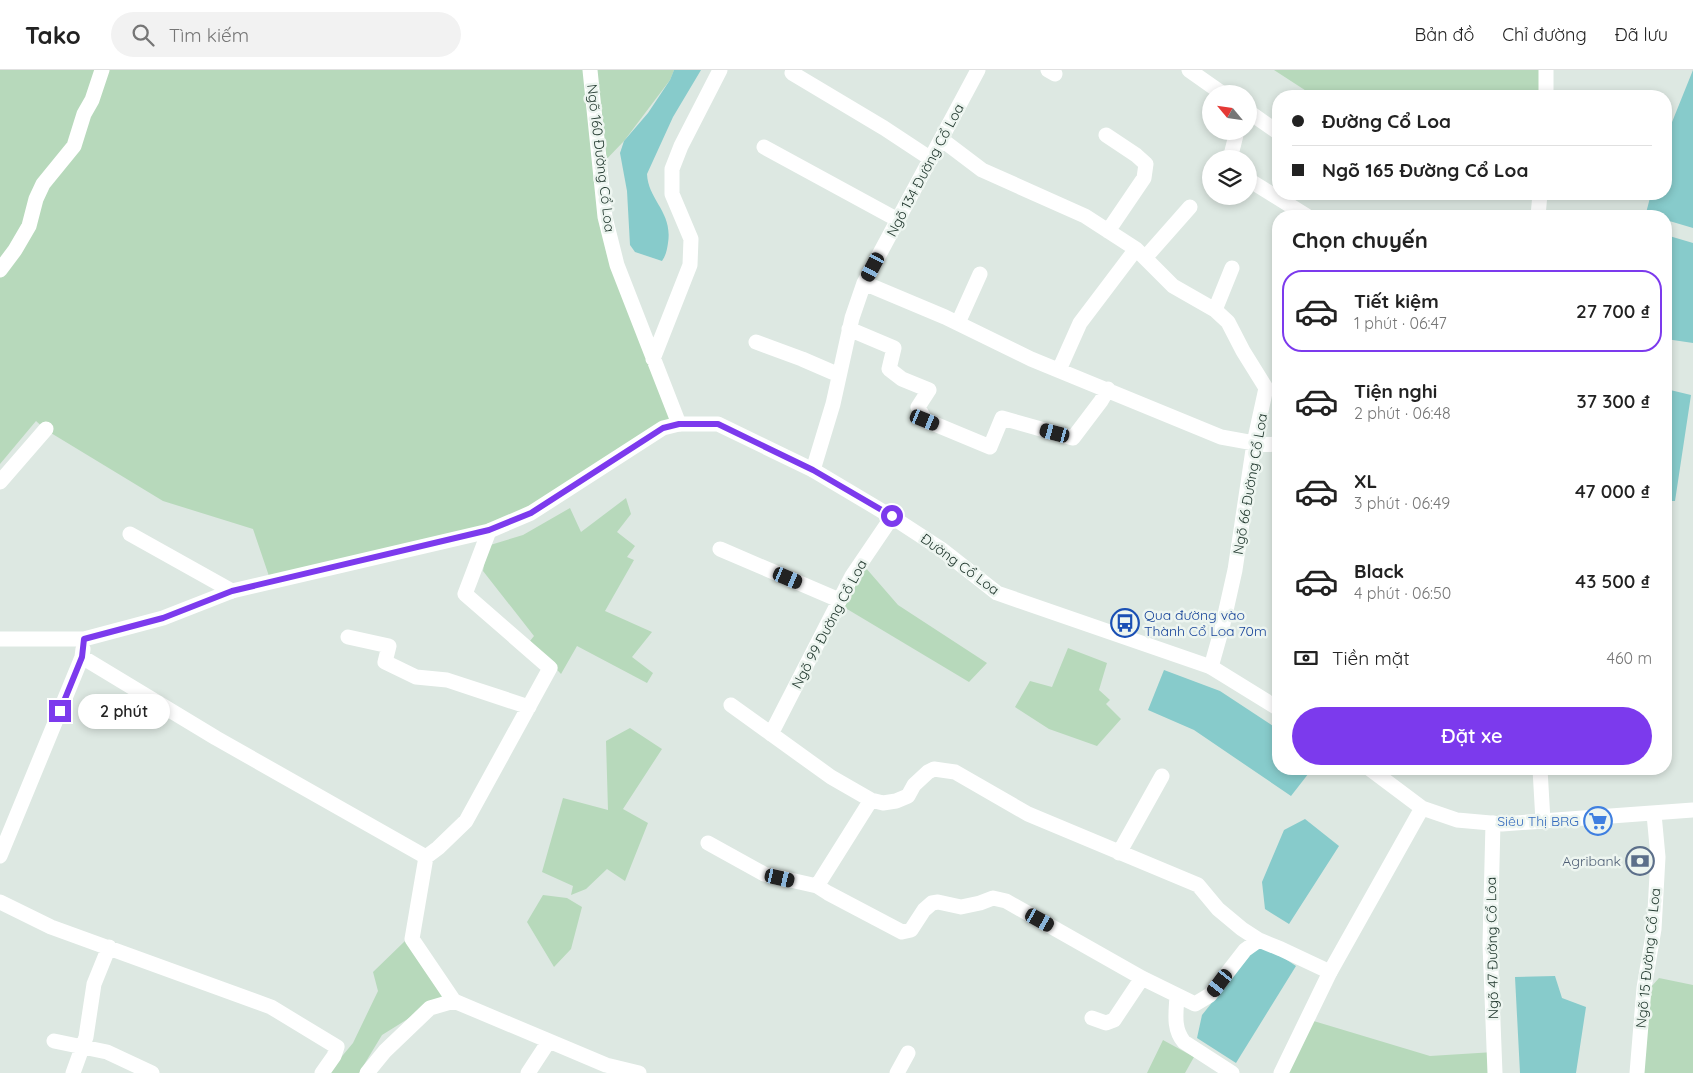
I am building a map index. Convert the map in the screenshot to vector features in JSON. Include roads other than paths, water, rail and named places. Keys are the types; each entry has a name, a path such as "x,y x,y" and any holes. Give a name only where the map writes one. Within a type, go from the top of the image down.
{"street":[{"path":"0,270 15,250 29,226 36,199 43,184 74,146 84,114 92,100 102,70"},
{"name":"Ngõ 160 Đường Cổ Loa","path":"590,70 606,217 616,265 679,424"},
{"path":"653,359 690,264 691,239 672,194 672,169 681,146 720,70"},
{"name":"Ngõ 134 Đường Cổ Loa","path":"813,470 833,404 849,329 864,283 978,70"},
{"path":"1189,70 1210,85"},
{"path":"1546,70 1546,90"},
{"path":"792,73 884,128 930,159"},
{"path":"1258,118 1272,128"},
{"path":"1106,135 1146,164 1144,178 1108,231"},
{"name":"Ngõ 66 Đường Cổ Loa","path":"941,139 982,170 1085,216 1141,254 1173,286 1222,315 1233,328 1243,351 1266,388 1254,443 1235,570 1211,667"},
{"path":"764,147 898,220"},
{"path":"1257,185 1272,194"},
{"path":"1281,200 1297,210"},
{"path":"1059,370 1080,323 1141,254 1190,207"},
{"path":"1215,310 1232,268"},
{"path":"958,323 980,274"},
{"path":"864,283 958,323 1031,359 1222,437 1272,444"},
{"path":"849,329 894,348 889,369 902,379 928,390 918,407 925,420 990,447 1002,418 1073,438 1101,402 1108,389"},
{"path":"756,342 802,359 839,376"},
{"name":"Đường Cổ Loa","path":"0,639 84,639 163,618 232,591 489,530 531,513 663,428 679,424 718,424 813,470 892,516 941,549 997,593 1211,667 1272,705"},
{"path":"0,482 46,430"},
{"name":"Ngõ 99 Đường Cổ Loa","path":"771,734 852,576 892,516"},
{"path":"489,530 465,594 550,668 466,821 426,857 412,939 454,1001 606,1065 639,1073"},
{"path":"130,534 232,591"},
{"path":"720,549 839,600"},
{"path":"348,637 388,646 385,662 416,677 447,680 529,707"},
{"path":"0,856 82,657 84,639"},
{"path":"82,657 225,743 426,857"},
{"path":"731,705 831,777 871,800 884,803 908,796 919,781 934,769 955,772 1028,814 1198,885 1218,910 1242,929 1259,940 1330,972"},
{"path":"1378,775 1422,808 1457,820 1502,824 1693,810"},
{"path":"1540,775 1542,822"},
{"path":"1119,853 1162,776"},
{"path":"817,886 871,800"},
{"path":"1281,1073 1330,972 1422,808"},
{"name":"Ngõ 15 Đường Cổ Loa","path":"1637,1073 1644,988 1654,929 1658,857 1654,814"},
{"path":"0,816 15,819"},
{"name":"Ngõ 47 Đường Cổ Loa","path":"1493,823 1490,944 1495,1073"},
{"path":"708,842 764,874 817,886 858,910 905,933 911,930 924,910 932,903 938,902 961,907 993,898 1006,901 1142,978 1195,1004 1210,996 1245,950 1259,940"},
{"path":"0,902 51,927 271,1007 337,1047 334,1056 322,1073"},
{"path":"73,1073 83,1047 91,994 109,947"},
{"path":"1092,1018 1106,1022 1114,1020 1142,978"},
{"path":"1177,996 1176,1024 1178,1036 1184,1042 1232,1073"},
{"path":"367,1073 385,1051 430,1008 454,1001"},
{"path":"54,1041 107,1052 152,1073"},
{"path":"528,1073 549,1041"},
{"path":"897,1073 908,1054"}],"water":[{"path":"674,70 701,70 673,117 647,174 651,191 664,214 669,232 666,252 662,261 635,252 630,245 627,191 620,153 624,141 648,113 670,80"},
{"path":"1693,70 1693,228 1672,222 1672,210 1647,210 1649,200 1672,200 1672,122"},
{"path":"1672,237 1693,243 1693,343 1672,340"},
{"path":"1672,390 1691,395 1675,501 1672,501"},
{"path":"1164,670 1220,691 1272,725 1272,775 1307,775 1291,796 1194,730 1148,710"},
{"path":"1305,819 1339,846 1289,924 1265,909 1262,882 1284,830"},
{"path":"1266,946 1296,966 1236,1063 1197,1038 1202,1015 1255,949"},
{"path":"1555,976 1562,998 1586,1007 1576,1073 1520,1073 1515,977"}],"place":[{"name":"Qua đường vào Thành Cổ Loa 70m","path":"1125,623"},
{"name":"Siêu Thị BRG","path":"1598,821"},
{"name":"Agribank","path":"1640,861"}]}
